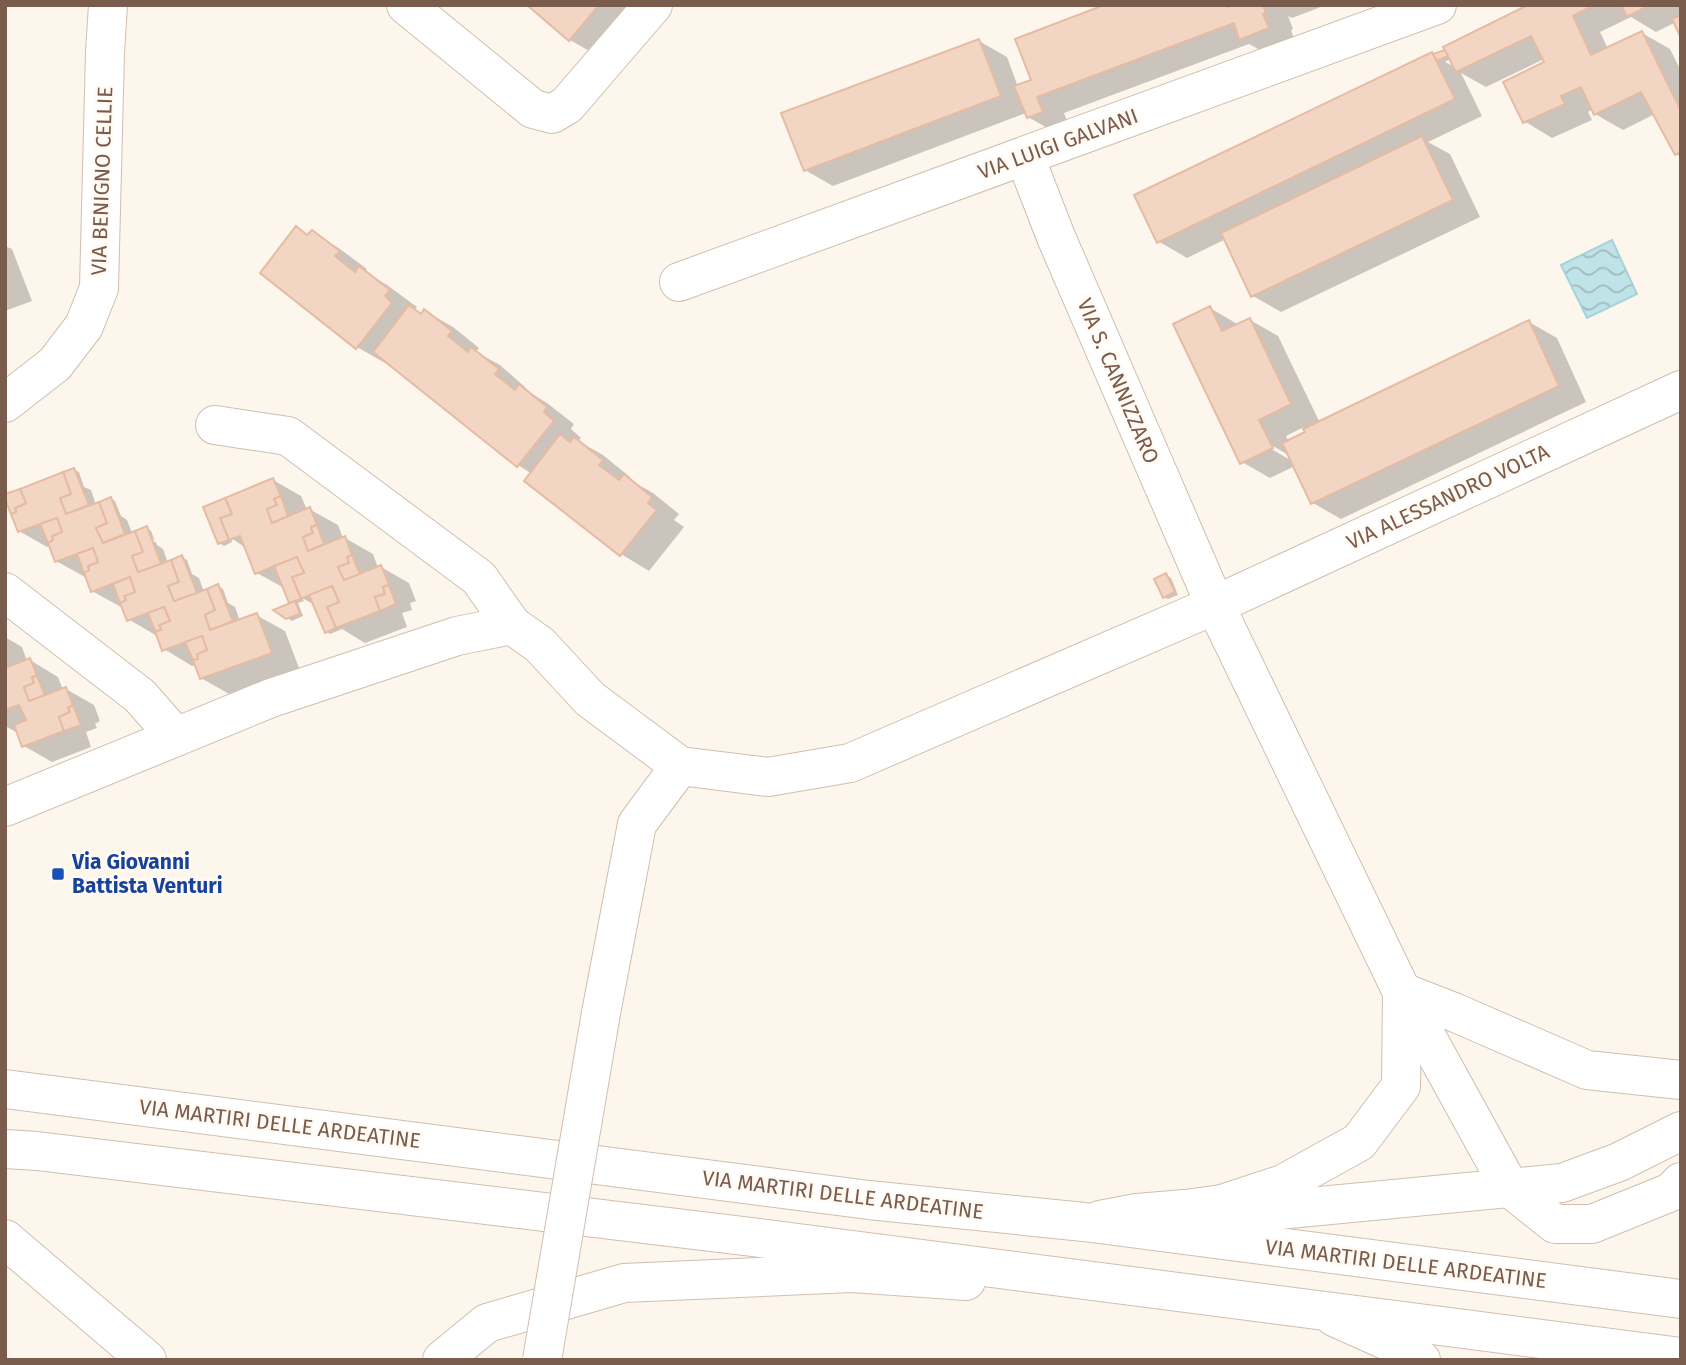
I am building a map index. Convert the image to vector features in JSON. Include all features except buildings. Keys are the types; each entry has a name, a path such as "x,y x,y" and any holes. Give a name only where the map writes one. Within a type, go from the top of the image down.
{"street":[{"name":"VIA BENIGNO CELLIE","path":"5,403 55,364 85,326 99,288 108,5"},
{"path":"406,5 533,109 552,114 567,105 653,5"},
{"name":"VIA LUIGI GALVANI","path":"679,282 1437,5"},
{"name":"VIA S. CANNIZZARO","path":"1025,157 1056,237 1215,605 1402,992 1510,1188"},
{"name":"VIA ALESSANDRO VOLTA","path":"680,766 768,777 850,763 1215,605 1681,390"},
{"path":"215,425 288,436 479,578 512,625 540,645 590,699 680,766 637,824 601,1013 542,1360"},
{"path":"5,592 140,696 176,737"},
{"path":"5,807 271,698 457,636 512,625"},
{"path":"1084,1222 1222,1204 1283,1184 1359,1142 1401,1086 1402,992 1587,1070 1681,1080"},
{"name":"VIA MARTIRI DELLE ARDEATINE","path":"5,1089 869,1200 1084,1222 1681,1299"},
{"path":"1222,1204 1278,1210 1562,1183 1619,1162 1681,1131"},
{"path":"5,1149 752,1237 1681,1357"},
{"path":"1510,1188 1555,1224 1592,1224 1671,1192 1681,1182"},
{"path":"5,1239 147,1360"},
{"path":"442,1360 487,1323 624,1283 852,1273 1008,1284 1093,1281"},
{"path":"1319,1311 1401,1347 1421,1360"}],"water":[{"path":"1612,240 1637,294 1587,318 1561,265"}],"place":[{"name":"Via Giovanni Battista Venturi","path":"58,874"}]}
